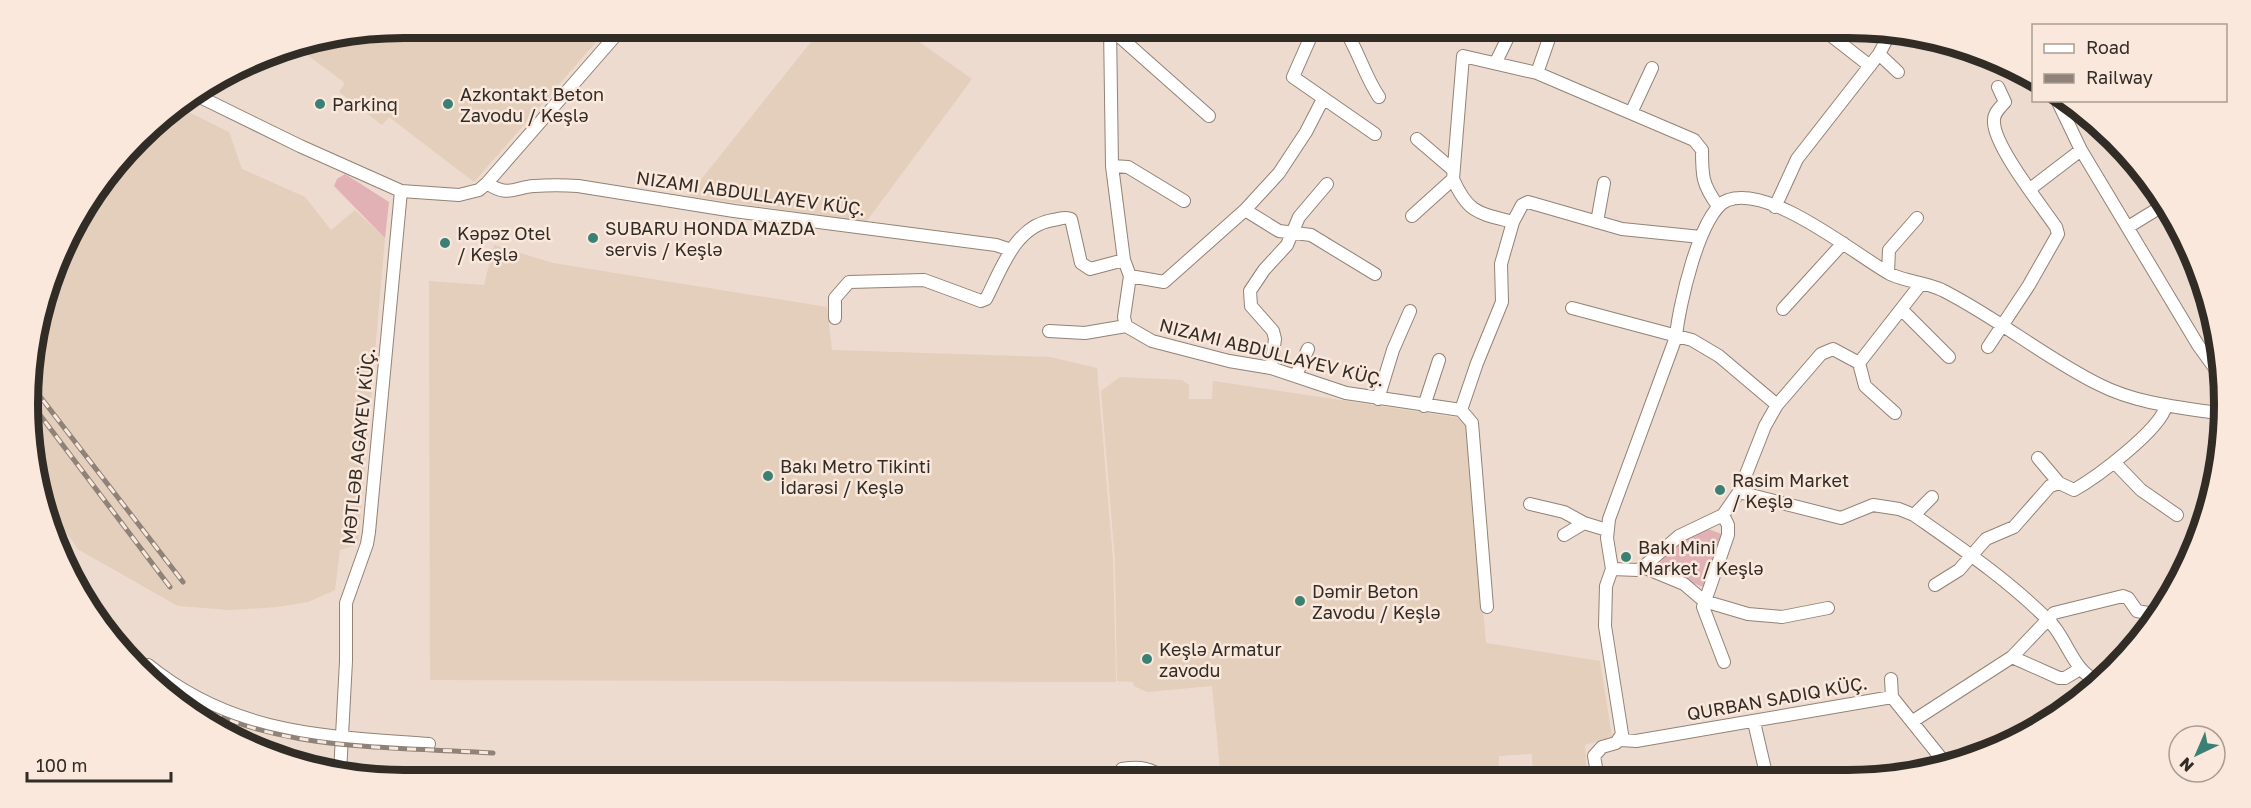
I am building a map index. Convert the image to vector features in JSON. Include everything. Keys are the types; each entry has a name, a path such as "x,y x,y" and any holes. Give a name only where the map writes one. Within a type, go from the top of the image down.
{"street":[{"path":"201,98 292,143 401,191 459,195 479,190 487,183 613,38"},
{"path":"1048,331 1085,333 1126,326 1124,317 1130,276 1125,260 1112,166 1111,38"},
{"path":"1122,38 1209,117"},
{"path":"1311,38 1293,75 1374,134"},
{"path":"1350,38 1357,49 1368,81 1379,97"},
{"path":"1496,62 1508,38"},
{"path":"1537,73 1549,38"},
{"path":"1834,38 1870,66"},
{"path":"1775,207 1797,159 1870,66 1886,40"},
{"path":"1879,54 1898,72"},
{"path":"1412,216 1453,174 1457,154 1463,56 1537,73 1694,140 1700,146 1702,177 1706,189 1718,206"},
{"path":"1631,113 1652,68"},
{"path":"1988,347 2058,234 2056,227 2002,146 1993,121 1996,111 2006,102 1998,87"},
{"path":"1130,276 1164,282 1245,210 1292,155 1323,99"},
{"path":"2059,105 2080,150 2198,345 2211,362"},
{"path":"1417,139 1453,174 1460,194 1476,213 1513,222"},
{"path":"2030,189 2080,150"},
{"path":"1112,166 1128,167 1184,201"},
{"name":"NIZAMI ABDULLAYEV KÜÇ.","path":"487,183 502,190 519,191 528,186 553,184 578,186 734,211 996,245 1011,250"},
{"path":"1597,222 1604,183"},
{"path":"1271,368 1275,339 1273,331 1251,306 1250,291 1264,270 1287,245 1290,233 1299,217 1327,184"},
{"name":"MƏTLƏB AĞAYEV KÜÇ.","path":"340,764 346,603 366,550 369,532 401,191"},
{"path":"1621,740 1605,626 1606,586 1612,569 1607,530 1676,337 1678,315 1701,237 1718,206 1740,198 1775,207 1820,228 1888,272 1942,291 2099,385 2166,406 2214,412"},
{"path":"1487,607 1472,423 1461,410 1502,302 1501,264 1513,222 1522,205 1528,202 1642,232 1701,237"},
{"path":"2128,227 2157,209"},
{"path":"1245,210 1269,226 1290,233 1311,235 1375,274"},
{"path":"835,318 835,298 849,282 924,280 981,301 986,299 1011,250 1027,231 1039,222 1067,217 1074,224 1081,263 1085,267 1090,269 1125,260"},
{"path":"1888,272 1889,250 1917,218"},
{"path":"1783,309 1843,243"},
{"path":"1859,363 1920,285"},
{"path":"1572,308 1692,340 1719,356 1778,405"},
{"path":"1902,310 1949,357"},
{"path":"1378,399 1392,350 1410,311"},
{"name":"NIZAMI ABDULLAYEV KÜÇ.","path":"1126,326 1152,341 1229,361 1271,368 1330,389 1378,399 1461,410"},
{"path":"1296,375 1308,350"},
{"path":"1612,569 1638,570 1679,536 1723,515 1739,492 1765,426 1778,405 1825,350 1837,350 1859,363"},
{"path":"1424,406 1439,360"},
{"path":"1859,363 1865,386 1895,413"},
{"path":"2038,458 2059,483 2074,490 2114,462 2160,420 2166,406"},
{"path":"2114,462 2141,490 2177,515"},
{"path":"1935,585 1959,570 1971,554 1991,536 2014,527 2050,486 2059,483"},
{"path":"1739,492 1842,518 1874,505 1914,514 1971,554 2046,619 2059,633 2080,669 2092,677"},
{"path":"1914,514 1932,497"},
{"path":"1530,504 1564,512 1584,523 1607,530"},
{"path":"1723,515 1728,525 1728,535 1704,601 1704,615 1724,662"},
{"path":"1564,536 1584,523"},
{"path":"1644,567 1684,584 1704,601 1748,614 1782,617 1828,608"},
{"path":"1913,721 2012,657 2046,619 2066,608 2123,596 2128,598 2137,611 2148,613"},
{"path":"2012,657 2060,678 2066,678 2080,669"},
{"path":"148,665 174,686 232,715 287,730 429,744"},
{"path":"1890,679 1892,697 1941,758"},
{"path":"1597,770 1594,756 1602,747 1621,740 1636,741 1892,697"},
{"path":"1754,722 1765,770"},
{"path":"1122,770 1138,767 1151,770"}],"shaded area":[{"name":"Azkontakt Beton Zavodu / Keşlə","path":"380,38 599,38 474,182 389,117 382,125 339,92 345,83 303,52"},
{"path":"814,38 914,38 972,79 866,222 688,196"},
{"path":"185,110 229,132 242,169 305,197 331,230 355,210 385,238 358,545 340,550 335,590 308,602 277,607 230,610 178,606 79,550 56,519 45,476 38,428 38,380 50,309 65,264 99,200 128,162 162,128"},
{"path":"345,174 389,202 385,238 334,186 337,179"},
{"name":"Bakı Metro Tikinti İdarəsi / Keşlə","path":"494,245 553,263 827,307 832,350 1050,357 1097,368 1113,560 1116,682 430,680 429,281 484,285"},
{"name":"Dəmir Beton Zavodu / Keşlə","path":"1120,377 1182,380 1189,385 1189,399 1212,399 1213,381 1466,419 1486,643 1600,661 1612,737 1585,745 1587,770 1533,770 1532,754 1499,756 1498,770 1220,770 1212,686 1147,692 1134,686 1133,682 1117,681 1115,560 1101,391"},
{"path":"1706,528 1724,535 1703,587 1655,568 1674,547"}],"railway":[{"path":"38,394 183,582"},
{"path":"38,412 170,587"},
{"path":"188,700 211,713 249,727 288,737 370,747 493,753"}],"place":[{"name":"Parkinq","path":"320,104"},
{"name":"Azkontakt Beton Zavodu / Keşlə","path":"448,104"},
{"name":"SUBARU HONDA MAZDA servis / Keşlə","path":"593,238"},
{"name":"Kəpəz Otel / Keşlə","path":"445,243"},
{"name":"Bakı Metro Tikinti İdarəsi / Keşlə","path":"768,476"},
{"name":"Rasim Market / Keşlə","path":"1720,490"},
{"name":"Bakı Mini Market / Keşlə","path":"1626,557"},
{"name":"Dəmir Beton Zavodu / Keşlə","path":"1300,601"},
{"name":"Keşlə Armatur zavodu","path":"1147,659"}]}
